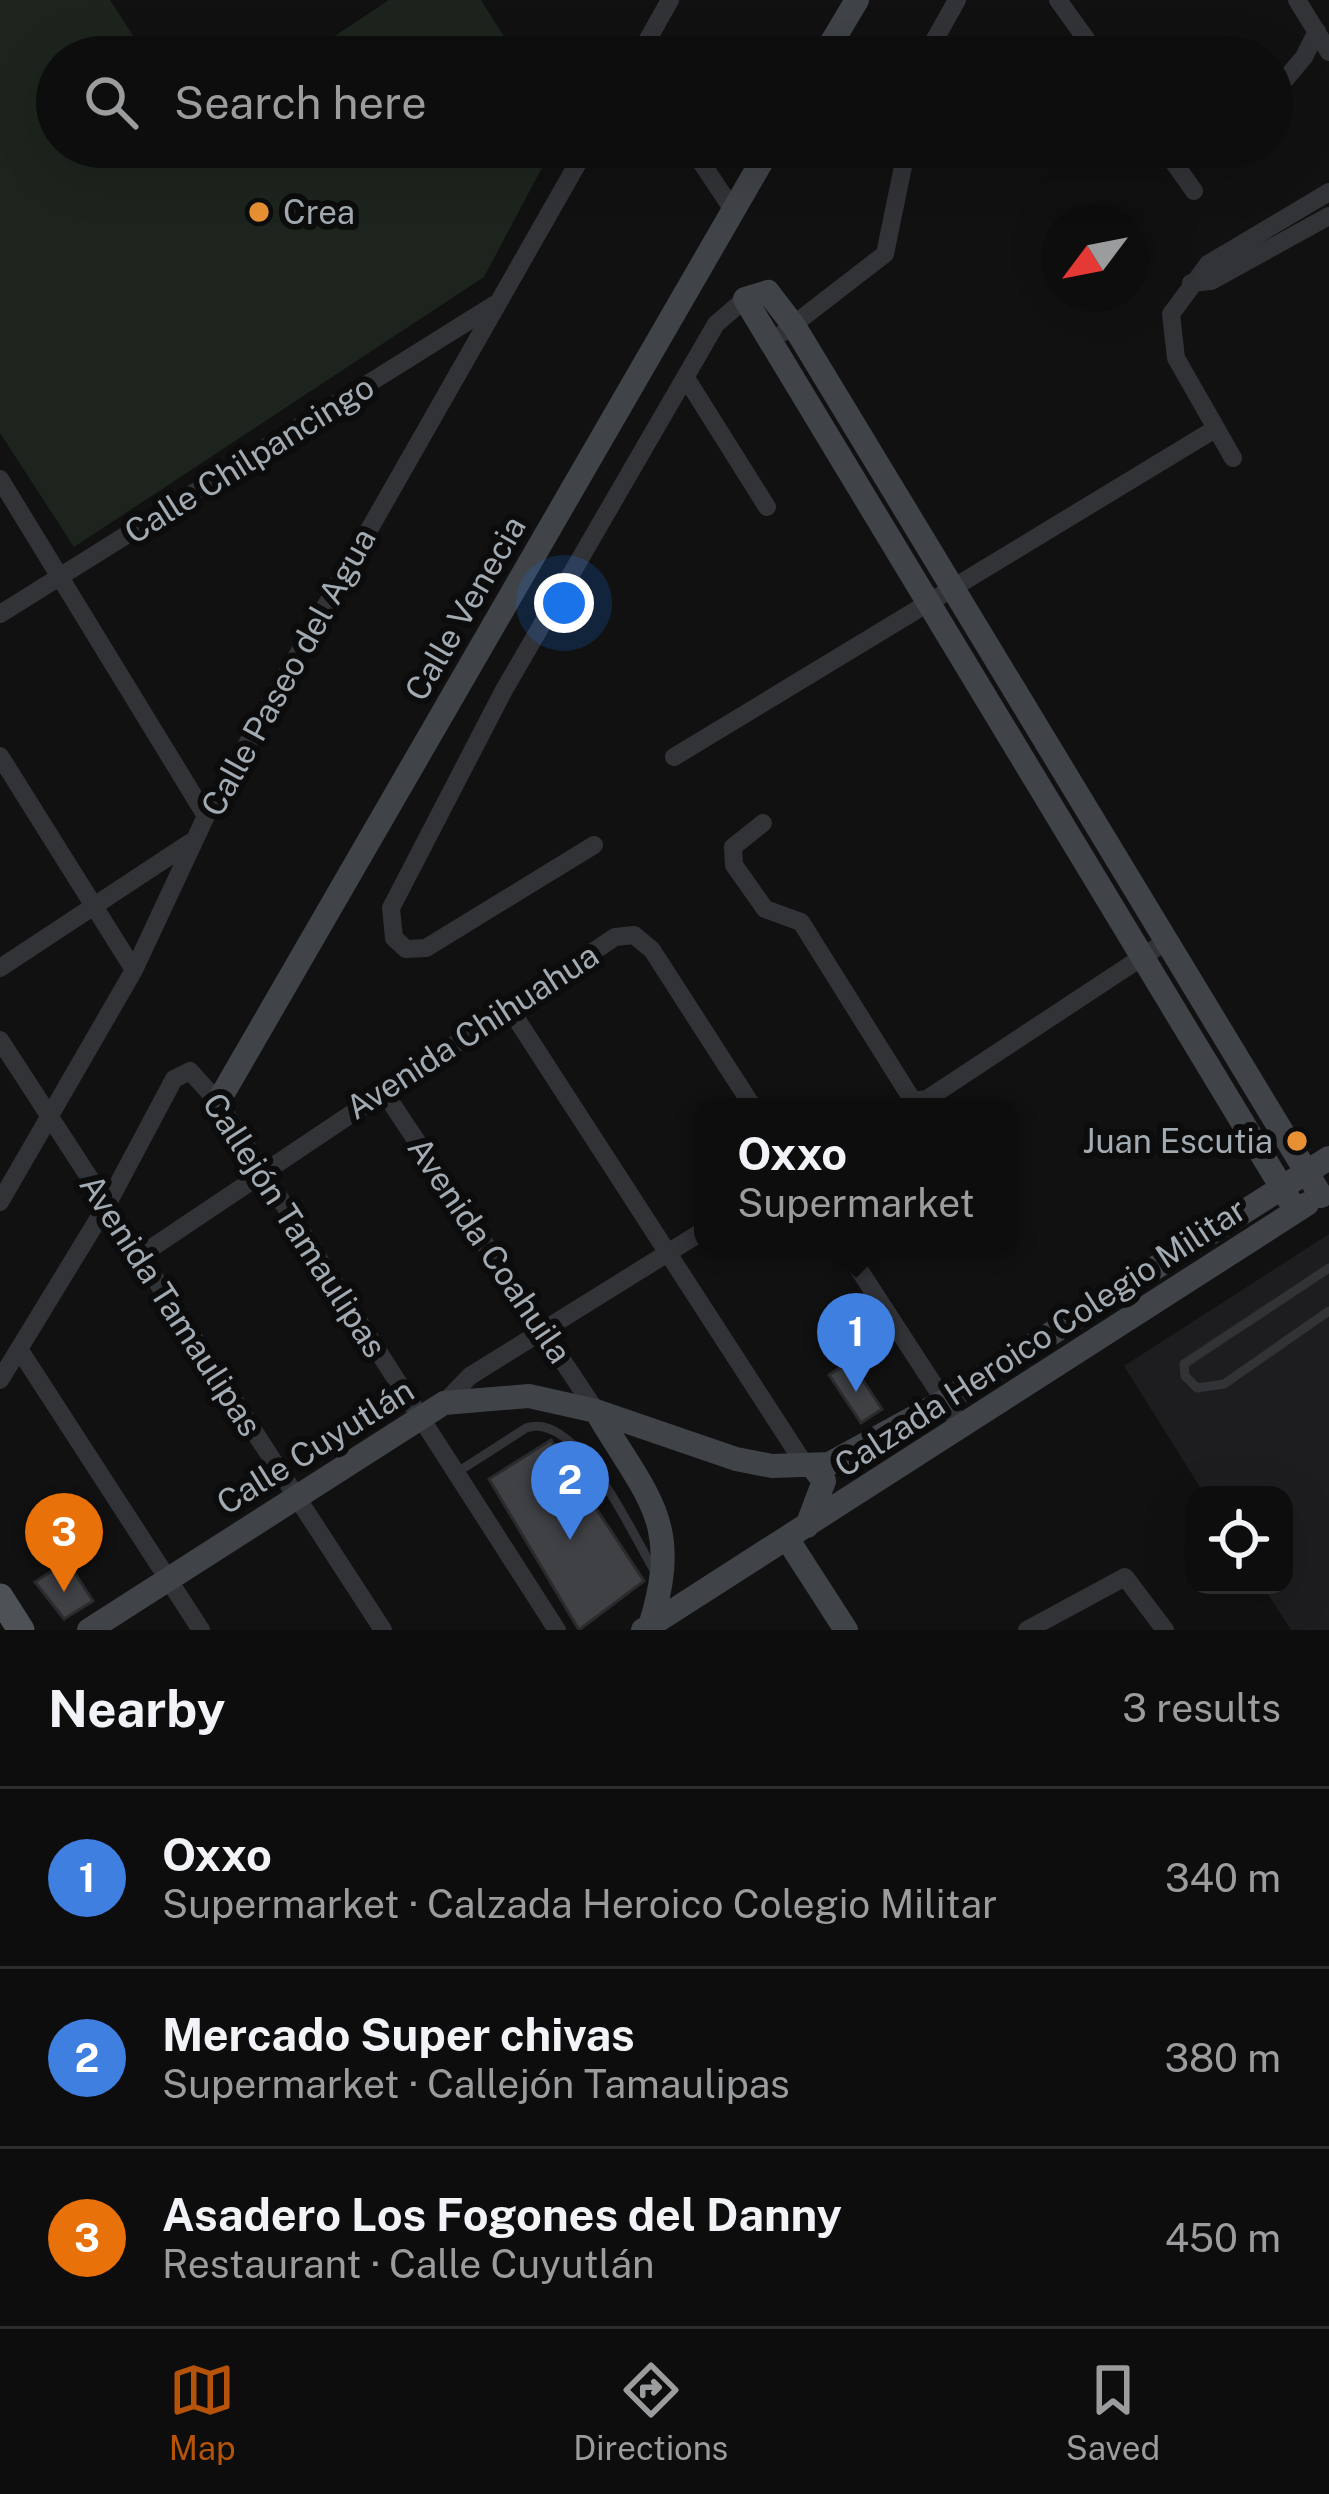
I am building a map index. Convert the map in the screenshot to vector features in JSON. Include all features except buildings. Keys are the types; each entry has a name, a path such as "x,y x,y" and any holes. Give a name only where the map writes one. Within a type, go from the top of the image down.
{"main road":[{"path":"0,1597 21,1630"}],"street":[{"path":"650,36 670,0"},
{"path":"836,36 857,0"},
{"path":"937,36 957,0"},
{"path":"1058,0 1084,36"},
{"path":"1297,0 1329,52"},
{"path":"1293,70 1317,31"},
{"name":"Calle Paseo del Agua","path":"0,1202 134,970 206,816 574,168"},
{"path":"705,168 733,210"},
{"name":"Calle Venecia","path":"218,1102 758,168"},
{"path":"770,341 885,254 903,168"},
{"path":"1178,168 1194,191"},
{"path":"1233,458 1176,358 1172,314 1191,284 1220,256 1329,192"},
{"path":"1191,284 1211,280 1329,216"},
{"path":"594,845 426,949 406,949 394,938 391,908 504,690 716,324 745,299 768,292 794,326 1306,1173 1325,1193"},
{"path":"745,299 1138,958 1295,1211"},
{"name":"Calle Chilpancingo","path":"0,614 498,302"},
{"path":"686,378 767,507"},
{"path":"674,757 1215,429"},
{"path":"0,479 206,816"},
{"path":"884,535 909,519"},
{"path":"968,674 992,658"},
{"path":"1022,763 1047,747"},
{"path":"0,756 134,970"},
{"path":"763,823 734,847 734,865 765,909 798,917 911,1098"},
{"path":"0,968 195,840"},
{"path":"1090,877 1117,862"},
{"name":"Avenida Chihuahua","path":"141,1255 261,1170 615,937 634,935 652,950 746,1098"},
{"path":"928,1098 1165,942"},
{"path":"508,1006 810,1467 824,1481 797,1534 846,1630"},
{"name":"Avenida Tamaulipas","path":"0,1040 383,1630"},
{"name":"Callejón Tamaulipas","path":"0,1380 182,1071 202,1081 218,1102 557,1630"},
{"name":"Avenida Coahuila","path":"382,1089 546,1330 596,1412"},
{"path":"1250,1140 1276,1124"},
{"name":"Calzada Heroico Colegio Militar","path":"810,1467 843,1458 946,1400 1329,1158"},
{"name":"Calzada Heroico Colegio Militar","path":"646,1628 1325,1193"},
{"path":"444,1403 470,1376 694,1238"},
{"path":"849,1254 960,1425"},
{"path":"20,1349 201,1630"},
{"name":"Calle Cuyutlán","path":"89,1630 444,1403 529,1396 596,1412 736,1459 810,1467"},
{"path":"596,1412 664,1530 663,1585 646,1628"},
{"path":"1027,1630 1125,1577 1165,1630"}],"lane":[{"path":"1329,1268 1207,1344 1184,1364 1185,1376 1198,1388 1224,1384 1329,1311"},
{"path":"456,1473 526,1428 538,1424 566,1433 663,1585"}],"shaded area":[{"name":"Crea","path":"0,0 110,0 133,36 36,36 36,168 542,168 484,277 74,547 0,433"},
{"path":"389,0 481,0 504,36 335,36"},
{"path":"1329,1234 1329,1630 1291,1630 1268,1594 1293,1594 1293,1486 1199,1486 1124,1366"}],"place":[{"name":"Crea","path":"259,212"},
{"name":"Juan Escutia","path":"1297,1141"},
{"name":"Oxxo","path":"856,1392"},
{"name":"Mercado Super chivas","path":"570,1540"},
{"name":"Asadero Los Fogones del Danny","path":"64,1592"}]}
